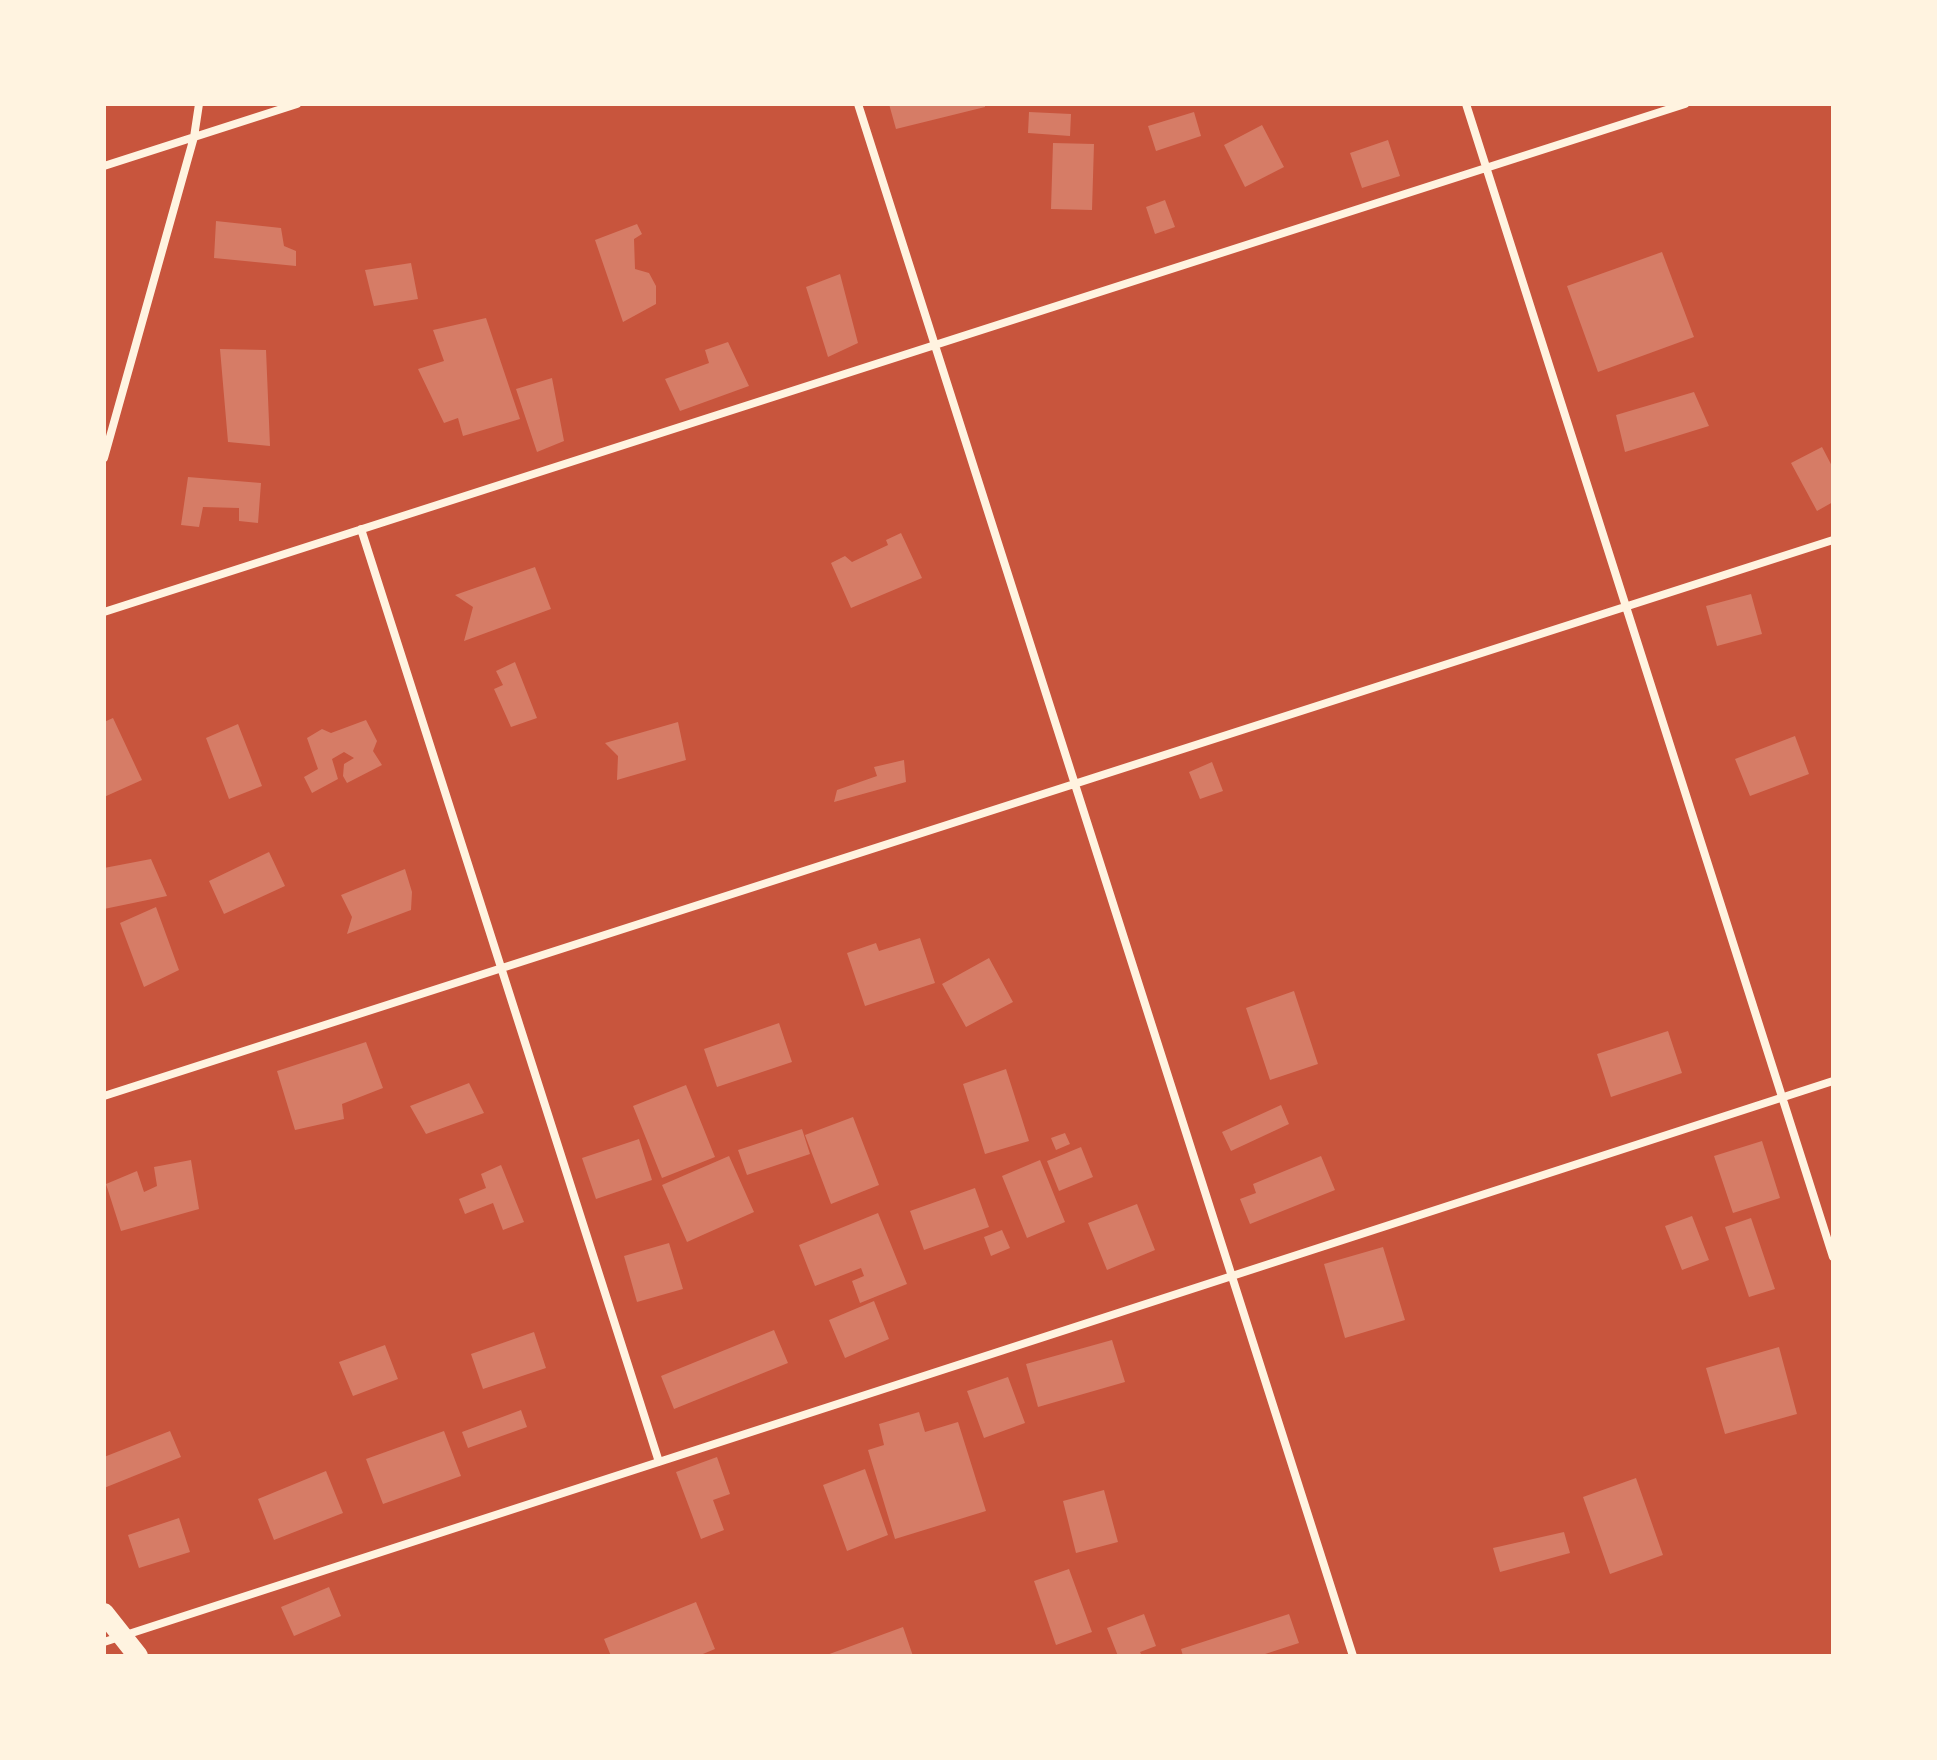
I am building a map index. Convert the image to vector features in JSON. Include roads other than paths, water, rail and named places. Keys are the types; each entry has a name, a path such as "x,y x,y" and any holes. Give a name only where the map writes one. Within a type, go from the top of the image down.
{"main road":[{"path":"104,1613 113,1639 138,1656"}],"street":[{"path":"104,458 194,137 199,104"},
{"path":"104,166 297,104"},
{"path":"858,104 1353,1656"},
{"path":"1466,104 1833,1257"},
{"path":"104,612 1685,104"},
{"path":"361,529 659,1462"},
{"path":"104,1096 1833,540"},
{"path":"113,1639 1833,1081"}]}
